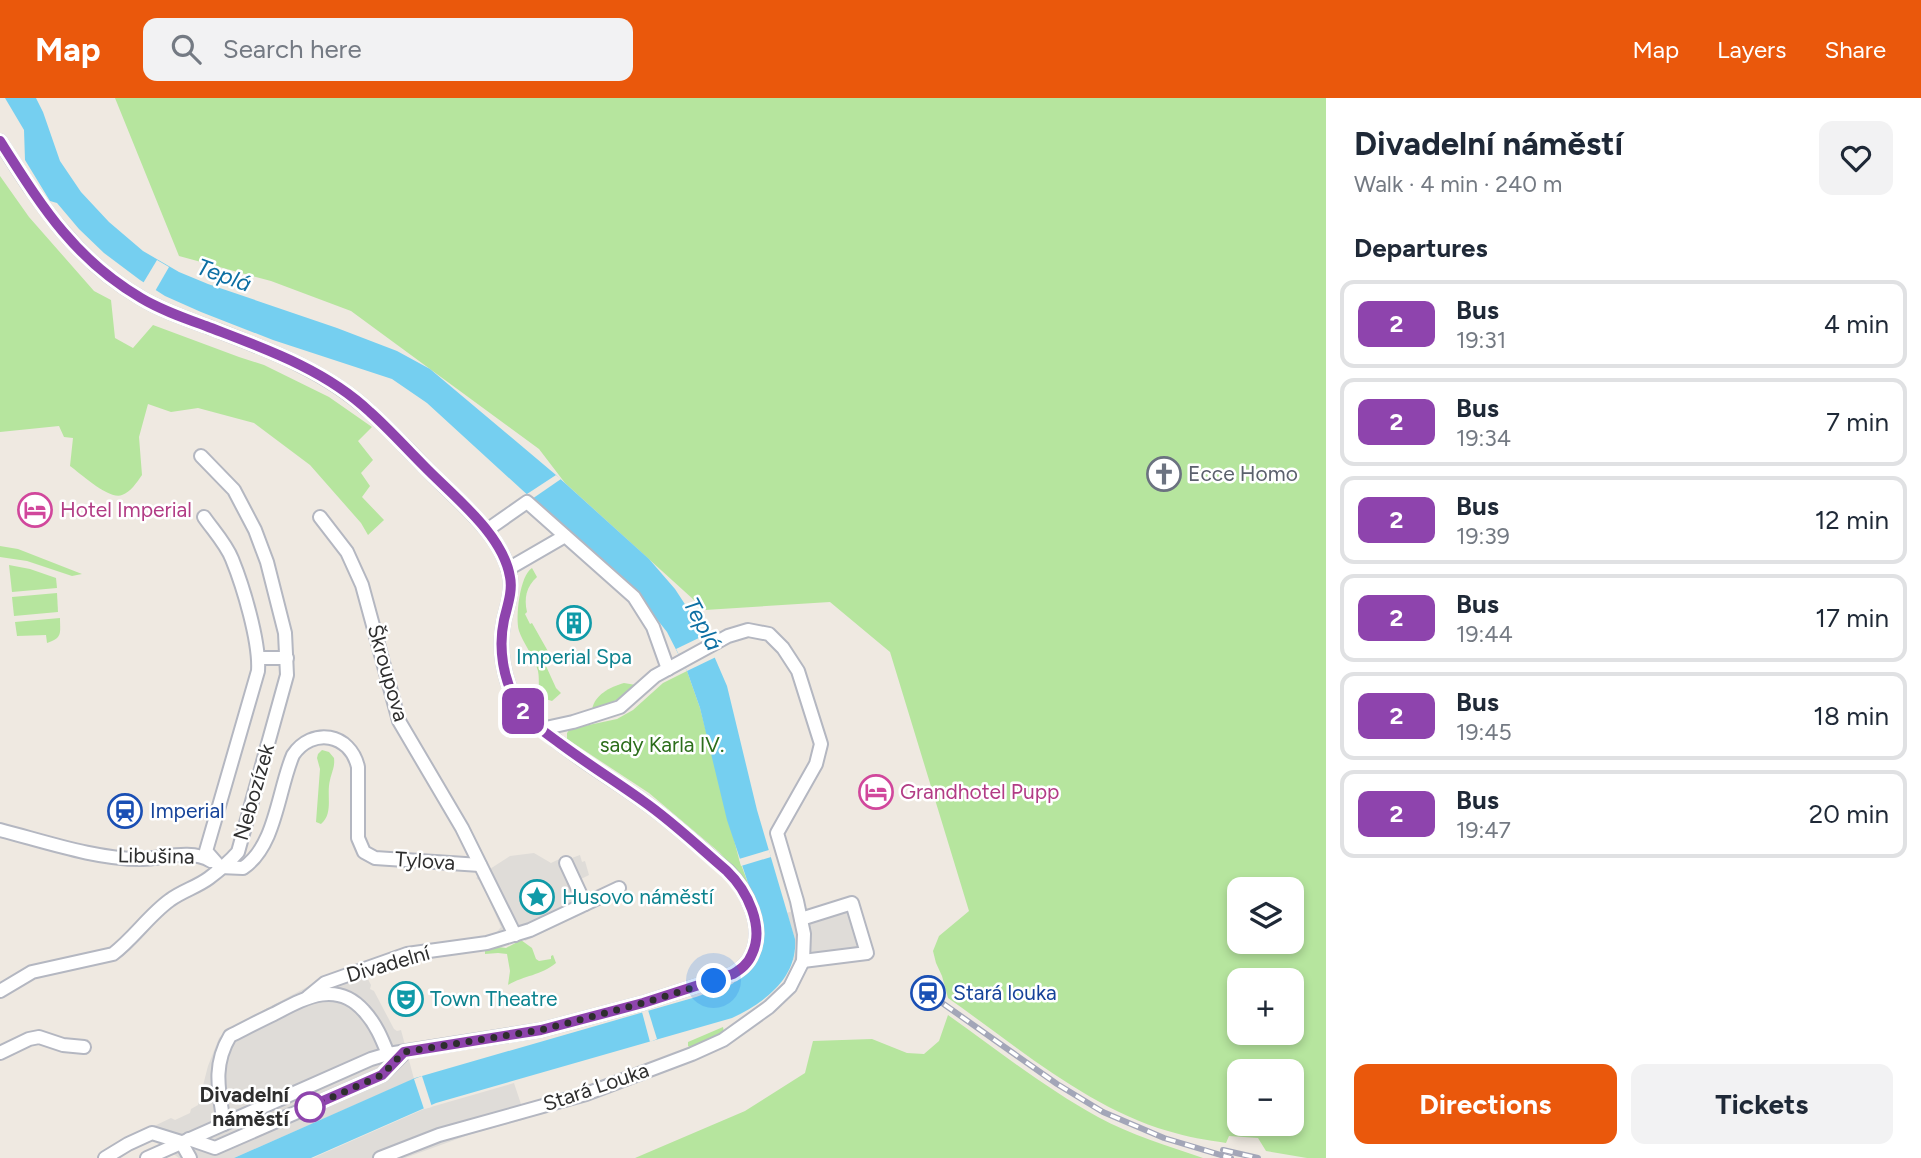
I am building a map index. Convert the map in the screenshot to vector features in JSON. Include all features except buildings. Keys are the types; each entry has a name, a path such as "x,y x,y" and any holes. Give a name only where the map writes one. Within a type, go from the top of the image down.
{"street":[{"path":"0,141 43,208 103,273 142,299 169,312 270,351 340,387 369,410 487,530 511,578 501,648 509,685 519,706 541,729 590,766 646,802 737,880 745,892 755,923 752,957 743,968 733,974 643,1003 541,1030 388,1054 372,1059 146,1158"},
{"name":"Nebozízek","path":"201,456 234,490 255,530 267,562 279,609 287,658 287,675 238,852 220,867 206,851 255,684 259,658 231,556 204,517"},
{"path":"487,530 527,502 634,597 653,627 668,669"},
{"name":"Škroupova","path":"320,517 347,552 359,578 399,721 462,828 480,865"},
{"path":"508,569 565,536"},
{"path":"541,729 620,707 655,676 728,636 748,630 769,634 783,648 798,671 821,744 816,764 777,833 801,919 804,934 803,961 867,953 852,903 801,919"},
{"path":"259,658 287,658"},
{"name":"Tylova","path":"220,867 243,868 255,858 267,837 293,755 307,741 333,738 345,745 356,759 358,838 364,852 375,858 480,865 515,935"},
{"name":"Libušina","path":"0,830 120,858 141,859 195,854 220,867 208,879 167,901 113,954 32,972 0,991"},
{"path":"566,863 585,904"},
{"path":"515,935 619,888"},
{"name":"Divadelní","path":"308,997 326,983 407,954 487,943 515,935"},
{"name":"Stará Louka","path":"380,1158 439,1135 586,1094 723,1040 769,1007 789,987 803,961"},
{"path":"224,1124 218,1062 230,1036 308,997 323,993 355,1003 375,1025 388,1054"},
{"path":"0,1053 39,1037 63,1045 85,1046"},
{"path":"105,1158 152,1133 215,1148 382,1075 404,1052"},
{"path":"185,1140 190,1158"}],"green space":[{"path":"115,98 1326,98 1326,1158 1307,1158 1266,1151 1258,1138 1229,1136 1226,1143 1182,1135 1138,1121 1053,1074 948,998 933,951 939,936 969,911 890,652 830,602 705,610 565,483 539,449 351,311 271,281 179,256"},
{"path":"0,176 29,217 94,291 111,300 115,338 133,348 153,325 264,365 329,397 372,427 358,441 373,460 361,473 370,486 362,497 384,520 368,535 361,523 310,465 254,423 198,408 171,412 148,404 139,437 142,475 125,494 116,496 70,466 73,438 64,437 59,426 0,432"},
{"path":"0,546 18,549 82,574 72,576 27,561 0,557"},
{"path":"9,565 56,578 57,588 12,592"},
{"path":"532,568 537,577 527,593 525,614 554,662 546,666 561,693 552,701 540,695 538,671 518,625 522,587"},
{"path":"57,593 58,612 14,616 12,597"},
{"path":"60,618 60,634 52,641 47,643 46,635 17,636 15,622"},
{"name":"sady Karla IV.","path":"687,671 700,708 739,859 748,883 719,852 649,793 567,739 570,729 617,719 633,710 663,683"},
{"path":"624,683 636,685 619,699 592,710 596,700 604,692"},
{"path":"322,750 329,752 334,758 334,767 329,786 329,809 321,824 316,822 320,769 317,758"},
{"path":"521,940 532,948 539,961 551,959 553,955 556,963 544,971 508,985 510,971 507,954 485,954 485,947 506,948"},
{"path":"948,1015 1078,1106 1136,1135 1203,1158 635,1158 745,1111 805,1073 813,1041 872,1039 907,1053 924,1054 939,1041"},
{"path":"723,1027 724,1032 695,1047 688,1046 688,1042"}],"shaded area":[{"name":"Husovo náměstí","path":"534,853 551,863 568,855 569,859 580,855 589,875 579,880 587,898 585,913 525,941 496,933 501,927 481,882 476,878 510,856"},
{"path":"847,897 868,945 811,964 807,969 793,960 795,939 787,913"},
{"name":"Divadelní náměstí","path":"360,964 371,985 370,989 374,991 394,1029 401,1030 414,1079 234,1158 179,1158 152,1139 152,1127 190,1113 191,1109 198,1105 208,1066 219,1038 230,1028 326,977"},
{"path":"514,1083 526,1119 471,1134 405,1158 313,1158 424,1109"}],"water":[{"path":"5,98 36,98 60,161 81,192 109,222 143,251 179,272 208,284 337,328 397,351 430,369 556,475 649,559 675,589 705,635 727,686 757,810 795,939 791,966 777,988 767,997 732,1018 436,1103 311,1158 234,1158 415,1078 696,997 732,984 755,962 761,945 755,904 727,820 700,708 687,671 667,632 625,579 427,403 392,379 273,340 201,312 165,296 104,253 57,203 50,201 25,160 24,130"}],"pier":[{"path":"157,260 169,267 154,293 142,285"},
{"path":"556,475 561,479 532,499 527,494"},
{"path":"705,635 716,657 687,671 676,649"},
{"path":"769,850 771,857 741,866 739,859"},
{"path":"648,1010 657,1039 650,1042 642,1012"},
{"path":"422,1076 432,1107 424,1109 414,1079"}],"railway":[{"path":"928,993 1057,1084 1103,1112 1164,1138 1231,1158"},
{"path":"1223,1150 1258,1158"}],"bus line":[{"name":"2","path":"0,141 43,208 103,273 142,299 169,312 270,351 340,387 369,410 487,530 496,543 511,578 501,648 509,685 519,706 541,729 590,766 646,802 737,880 745,892 755,923 756,939 752,957 743,968 733,974 643,1003 541,1030 404,1052 382,1075 309,1107"}],"place":[{"name":"Ecce Homo","path":"1164,474"},
{"name":"Hotel Imperial","path":"35,510"},
{"name":"Imperial Spa","path":"574,623"},
{"name":"Grandhotel Pupp","path":"876,792"},
{"name":"Imperial","path":"125,811"},
{"name":"Husovo náměstí","path":"537,897"},
{"name":"Stará louka","path":"928,993"},
{"name":"Town Theatre","path":"406,999"},
{"name":"Divadelní náměstí","path":"310,1107"}],"route":[{"path":"310,1107 382,1075 404,1052 541,1030 714,981"}],"water label":[{"name":"Teplá","path":"224,275"},
{"name":"Teplá","path":"703,624"}]}
